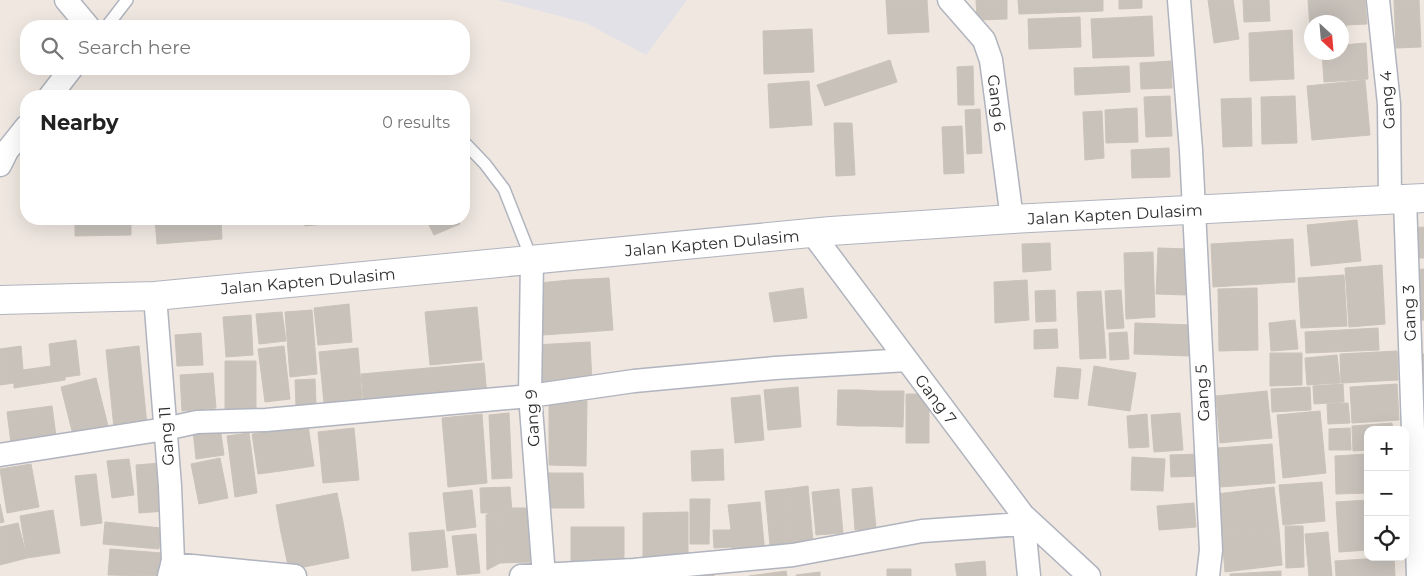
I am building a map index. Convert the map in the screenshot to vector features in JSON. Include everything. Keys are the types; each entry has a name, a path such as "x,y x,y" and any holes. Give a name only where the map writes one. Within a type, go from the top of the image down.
{"main road":[{"name":"Jalan Kapten Dulasim","path":"0,300 155,296 831,231 1012,219 1406,199"}],"street":[{"path":"66,0 83,20"},
{"name":"Gang 6","path":"949,0 984,40 991,60 1012,219"},
{"path":"1179,0 1191,150 1193,210"},
{"name":"Gang 4","path":"1378,0 1389,104 1406,199"},
{"path":"55,90 66,75"},
{"path":"0,165 7,151 20,135"},
{"name":"Gang 3","path":"1406,199 1418,576"},
{"name":"Gang 5","path":"1193,210 1211,550 1208,576"},
{"name":"Gang 7","path":"812,233 1023,520 1089,576"},
{"name":"Gang 9","path":"532,260 530,395 544,575"},
{"name":"Gang 11","path":"155,296 170,486 173,561 170,570"},
{"path":"0,455 165,429 197,422 266,420 530,395 756,370 907,360"},
{"path":"521,576 634,570 793,555 922,531 1023,520 1029,576"},
{"path":"170,570 295,576"}],"lane":[{"path":"112,20 127,0"},
{"path":"470,148 504,189 532,260"}],"shaded area":[{"path":"498,0 687,0 646,55 586,23"}],"building":[{"path":"886,0 927,0 929,32 888,34"},
{"path":"976,0 1007,0 1007,19 977,20"},
{"path":"1018,0 1103,0 1103,11 1019,14"},
{"path":"1119,0 1142,0 1142,8 1119,9"},
{"path":"1208,0 1233,0 1239,39 1214,43"},
{"path":"1243,0 1269,0 1270,21 1244,22"},
{"path":"1308,0 1365,0 1367,24 1349,25 1349,15 1309,15"},
{"path":"1394,0 1419,0 1421,47 1396,48"},
{"path":"1152,16 1154,56 1093,58 1091,19"},
{"path":"1080,17 1081,47 1029,49 1028,19"},
{"path":"812,29 814,72 764,74 763,31"},
{"path":"1292,30 1294,79 1250,81 1249,33"},
{"path":"1366,43 1368,79 1324,82 1323,60 1349,60 1349,44"},
{"path":"890,60 897,82 825,106 817,85"},
{"path":"1171,61 1172,88 1141,89 1140,63"},
{"path":"973,66 974,105 958,105 957,67"},
{"path":"1129,66 1130,92 1075,95 1074,68"},
{"path":"1365,80 1370,135 1312,140 1307,86"},
{"path":"809,81 812,125 770,128 768,84"},
{"path":"1170,96 1172,136 1146,137 1144,97"},
{"path":"1295,96 1297,143 1262,144 1261,97"},
{"path":"1251,98 1252,146 1223,147 1221,99"},
{"path":"1137,108 1138,142 1106,143 1105,110"},
{"path":"980,109 982,153 967,154 965,110"},
{"path":"1102,111 1104,158 1085,160 1083,112"},
{"path":"834,123 852,123 855,175 836,176"},
{"path":"962,126 964,173 944,174 942,127"},
{"path":"1169,148 1170,177 1132,178 1131,150"},
{"path":"1357,220 1361,261 1311,266 1307,225"},
{"path":"75,225 131,225 131,235 75,236"},
{"path":"155,225 221,225 222,239 157,244"},
{"path":"429,225 458,225 434,235"},
{"path":"1424,227 1424,258 1412,258 1410,228"},
{"path":"1293,239 1295,282 1213,287 1211,244"},
{"path":"1050,243 1051,270 1023,272 1022,244"},
{"path":"1158,248 1188,249 1186,295 1156,294"},
{"path":"1153,252 1155,317 1126,319 1124,253"},
{"path":"1382,265 1385,324 1349,327 1345,268"},
{"path":"1424,269 1424,320 1413,321 1409,270"},
{"path":"1344,275 1347,326 1301,328 1298,278"},
{"path":"609,278 613,330 573,333 570,280"},
{"path":"570,280 573,333 542,335 538,283"},
{"path":"1027,280 1029,320 995,323 994,282"},
{"path":"803,288 807,318 774,322 769,293"},
{"path":"1257,288 1258,350 1219,351 1218,289"},
{"path":"1055,290 1056,321 1036,322 1035,291"},
{"path":"1121,290 1124,328 1107,329 1105,291"},
{"path":"1101,291 1106,358 1080,359 1077,292"},
{"path":"349,304 352,342 318,345 314,308"},
{"path":"477,307 482,360 430,365 425,312"},
{"path":"312,310 317,374 290,377 285,312"},
{"path":"282,312 286,341 259,344 256,314"},
{"path":"251,315 253,355 226,357 223,317"},
{"path":"1295,320 1298,349 1271,351 1269,323"},
{"path":"1135,323 1191,325 1190,356 1134,354"},
{"path":"1378,328 1379,350 1306,353 1305,332"},
{"path":"1057,329 1058,348 1034,349 1034,330"},
{"path":"1127,332 1129,359 1110,360 1109,333"},
{"path":"201,333 203,365 177,366 175,335"},
{"path":"76,340 80,375 65,377 65,380 14,388 14,383 0,385 0,349 21,346 23,370 51,366 49,344"},
{"path":"590,342 592,383 536,386 534,345"},
{"path":"139,346 147,425 114,428 106,350"},
{"path":"284,346 290,399 265,402 258,349"},
{"path":"358,348 362,399 324,403 319,352"},
{"path":"1397,351 1398,380 1341,383 1340,354"},
{"path":"1270,353 1302,353 1302,385 1270,386"},
{"path":"1424,354 1424,383 1415,384 1412,355"},
{"path":"1337,355 1340,383 1307,385 1305,358"},
{"path":"225,361 256,361 256,417 225,417"},
{"path":"484,363 487,396 364,408 361,374"},
{"path":"1094,366 1136,373 1130,411 1088,405"},
{"path":"1057,367 1081,369 1078,399 1054,397"},
{"path":"213,373 216,408 182,411 180,375"},
{"path":"96,378 109,430 74,439 61,387"},
{"path":"315,379 316,405 296,406 295,380"},
{"path":"1343,384 1344,402 1314,404 1313,386"},
{"path":"1397,384 1399,420 1352,423 1350,387"},
{"path":"798,387 801,427 768,430 764,390"},
{"path":"1310,387 1311,410 1272,412 1271,389"},
{"path":"838,390 859,390 858,426 837,425"},
{"path":"859,390 876,391 875,426 858,426"},
{"path":"876,391 904,391 903,427 875,426"},
{"path":"1267,391 1272,438 1220,443 1216,396"},
{"path":"906,394 929,394 929,443 906,443"},
{"path":"760,395 764,440 735,443 731,398"},
{"path":"549,401 587,401 586,466 549,465"},
{"path":"1348,403 1350,423 1328,424 1327,404"},
{"path":"52,406 57,444 12,451 7,412"},
{"path":"1320,411 1326,473 1283,478 1277,415"},
{"path":"509,413 512,478 492,479 489,415"},
{"path":"1180,413 1183,450 1154,452 1151,415"},
{"path":"482,414 487,483 448,487 442,418"},
{"path":"1147,414 1149,447 1129,448 1127,416"},
{"path":"1392,423 1392,426 1364,426 1364,450 1353,451 1352,426"},
{"path":"308,425 314,466 281,471 275,430"},
{"path":"220,427 224,455 196,459 193,431"},
{"path":"354,428 359,480 323,483 318,432"},
{"path":"1350,428 1351,450 1329,450 1329,429"},
{"path":"275,430 281,471 258,474 252,434"},
{"path":"249,433 257,493 235,497 227,436"},
{"path":"1272,444 1275,483 1220,487 1217,448"},
{"path":"723,449 724,480 692,481 691,451"},
{"path":"1199,454 1200,476 1171,477 1170,455"},
{"path":"1364,454 1364,493 1336,494 1335,456"},
{"path":"1132,457 1165,459 1163,491 1131,490"},
{"path":"220,458 228,498 199,504 191,464"},
{"path":"129,459 134,495 112,498 107,461"},
{"path":"161,463 165,511 139,513 136,465"},
{"path":"31,464 39,507 7,513 0,469"},
{"path":"543,473 583,473 584,508 543,508"},
{"path":"96,474 102,523 81,526 75,476"},
{"path":"1322,482 1325,521 1283,525 1279,485"},
{"path":"808,486 813,541 791,543 786,489"},
{"path":"510,487 512,512 481,513 480,488"},
{"path":"872,487 876,528 855,530 852,489"},
{"path":"1274,487 1279,530 1222,536 1217,494"},
{"path":"786,489 791,543 770,545 765,491"},
{"path":"839,489 843,533 816,535 812,492"},
{"path":"472,490 476,527 447,531 443,493"},
{"path":"337,493 343,522 281,533 276,505"},
{"path":"690,499 710,499 709,544 690,544"},
{"path":"1364,500 1364,550 1339,552 1336,502"},
{"path":"760,502 765,554 733,557 732,547 714,548 713,530 731,530 728,505"},
{"path":"1194,503 1196,527 1159,530 1157,506"},
{"path":"0,504 4,522 0,523"},
{"path":"499,508 500,563 487,570 486,515"},
{"path":"499,508 530,508 531,562 500,563"},
{"path":"53,510 60,553 27,558 20,516"},
{"path":"688,512 688,557 643,557 643,513"},
{"path":"105,522 161,528 159,549 103,544"},
{"path":"343,522 349,558 289,570 281,533"},
{"path":"18,523 27,558 0,565 0,527"},
{"path":"1285,526 1303,526 1304,567 1286,568"},
{"path":"571,527 624,527 624,569 571,569"},
{"path":"444,530 448,567 412,571 409,533"},
{"path":"1279,530 1282,565 1225,572 1222,536"},
{"path":"1328,532 1332,576 1309,576 1305,534"},
{"path":"476,534 480,573 457,575 452,536"},
{"path":"110,549 162,553 160,576 108,575"},
{"path":"1364,559 1364,561 1394,561 1395,576 1336,576 1335,561"},
{"path":"985,561 986,576 957,576 955,564"},
{"path":"887,569 911,569 911,576 887,576"},
{"path":"786,571 787,576 749,576"},
{"path":"1281,571 1281,576 1230,576 1230,574"},
{"path":"820,572 820,576 796,576 796,575"},
{"path":"714,574 714,576 678,576"}]}
